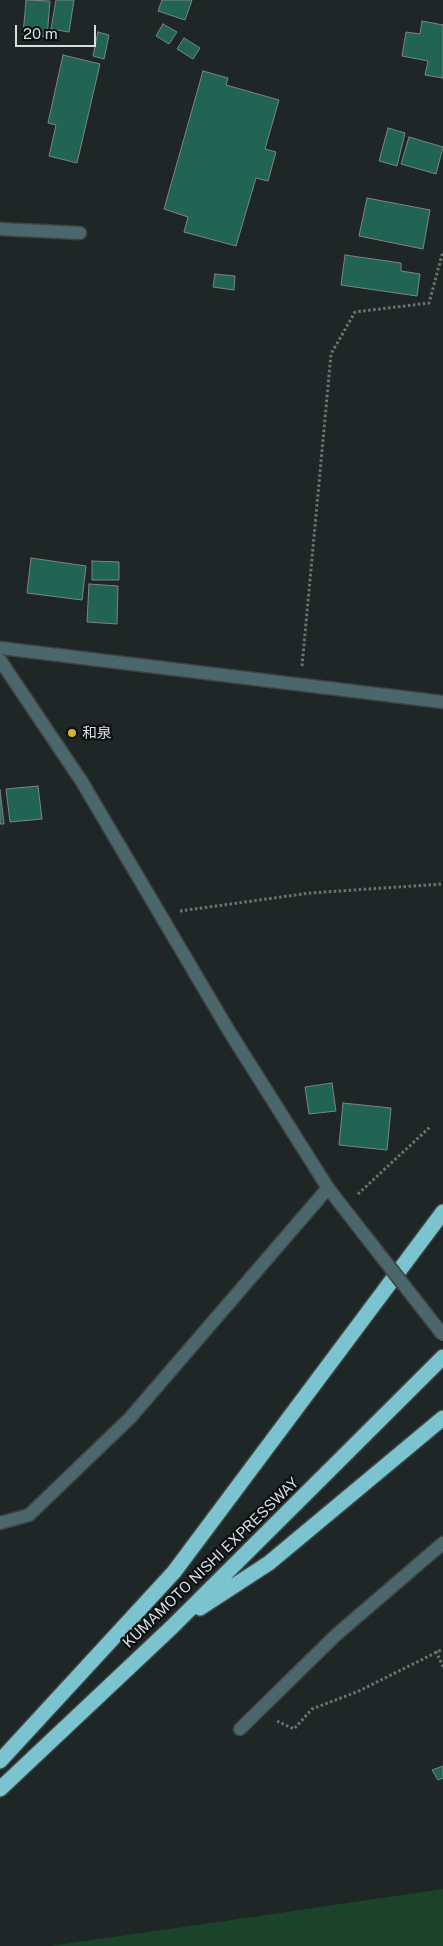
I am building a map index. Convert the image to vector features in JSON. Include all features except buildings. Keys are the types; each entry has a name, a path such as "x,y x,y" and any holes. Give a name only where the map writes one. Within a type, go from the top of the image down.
{"highway":[{"path":"0,1761 174,1572 443,1212"},
{"name":"KUMAMOTO NISHI EXPRESSWAY","path":"0,1790 172,1627 443,1357"},
{"path":"172,1627 269,1563 443,1418"}],"street":[{"path":"0,229 80,233"},
{"path":"0,648 443,702"},
{"path":"0,660 82,782 229,1031 328,1188 443,1336"},
{"path":"0,1523 29,1515 130,1418 328,1188"},
{"path":"240,1729 336,1635 443,1543"}],"path":[{"path":"300,684 331,354 355,312 429,303 443,251"},
{"path":"160,914 310,893 443,884"},
{"path":"343,1208 431,1126"},
{"path":"258,1712 294,1729 312,1709 359,1691 443,1649"},
{"path":"436,1651 443,1667"}],"green space":[{"path":"443,1889 443,1946 50,1946 218,1922"}],"place":[{"name":"和泉","path":"72,733"}]}
